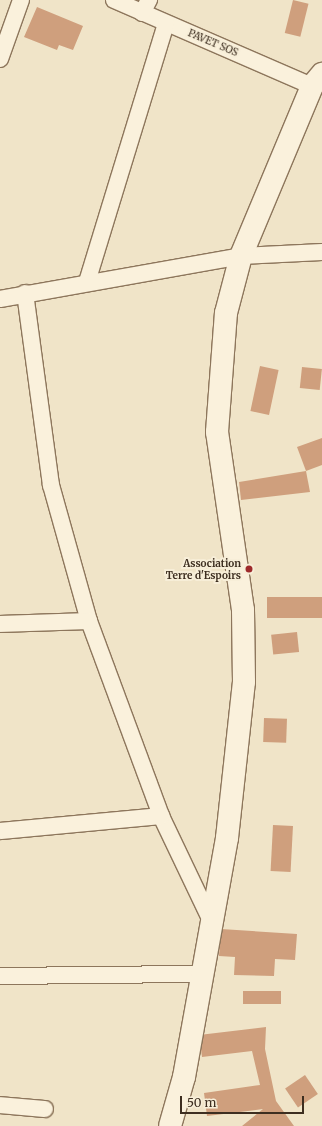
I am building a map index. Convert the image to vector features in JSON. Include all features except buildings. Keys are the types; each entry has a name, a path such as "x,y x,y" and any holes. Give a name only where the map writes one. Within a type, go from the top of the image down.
{"main road":[{"path":"170,1126 184,1077 212,923 234,785 244,682 243,610 218,432 226,313 241,256 317,80"}],"street":[{"path":"0,59 21,0"},
{"name":"PAVET SOS","path":"114,0 146,6 166,24 317,80"},
{"path":"87,282 166,24"},
{"path":"0,299 87,282 241,256 322,252"},
{"path":"26,293 51,485 89,621 161,816 212,923"},
{"path":"0,624 89,621"},
{"path":"0,831 161,816"},
{"path":"0,976 203,974"},
{"path":"0,1105 45,1109"}],"place":[{"name":"Association Terre d'Espoirs","path":"249,569"}]}
